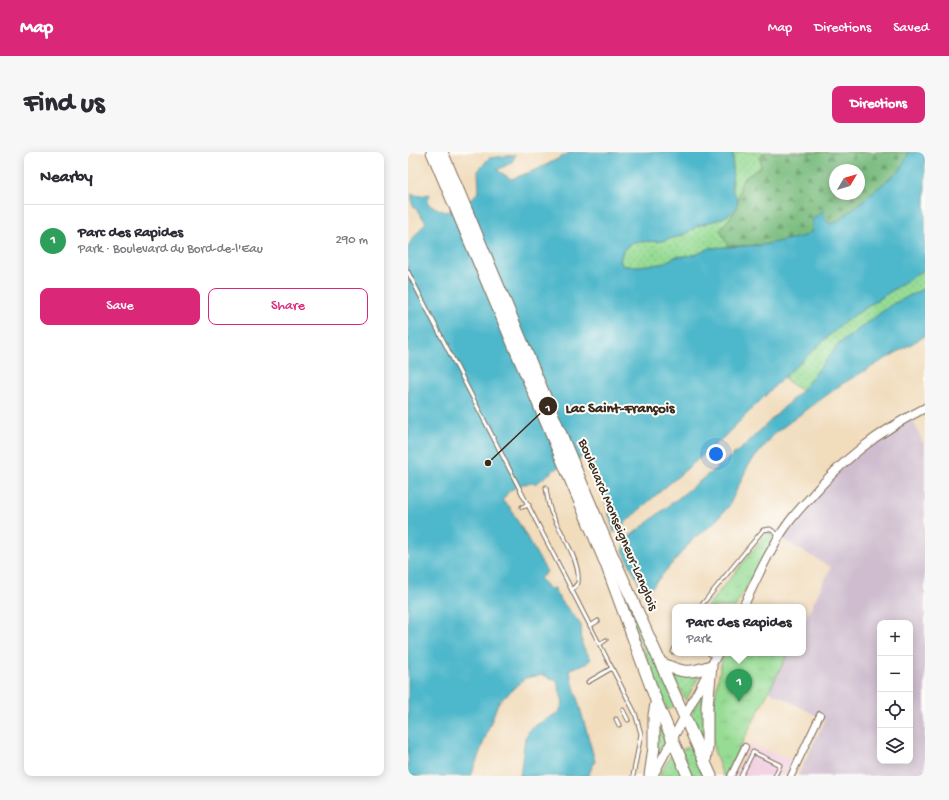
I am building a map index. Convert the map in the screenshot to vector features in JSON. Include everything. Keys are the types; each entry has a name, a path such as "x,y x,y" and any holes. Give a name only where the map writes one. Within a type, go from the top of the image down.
{"highway":[{"name":"Boulevard Monseigneur-Langlois","path":"432,152 460,209 568,463 656,703 688,776"},
{"name":"Boulevard Monseigneur-Langlois","path":"442,152 460,209"},
{"name":"Boulevard Monseigneur-Langlois","path":"568,463 606,540 711,776"},
{"path":"661,663 685,672 693,672 713,657"},
{"path":"705,761 707,748 706,706 713,657"},
{"path":"650,776 654,747 654,715 656,703"}],"street":[{"path":"745,604 780,536 790,521 827,478 850,455 885,431 925,408"},
{"path":"653,776 713,657"},
{"path":"791,776 820,715"},
{"path":"731,776 745,747"}],"lane":[{"path":"408,272 635,713 640,726 640,737 633,776"},
{"path":"546,487 552,513 572,556 578,573 578,583 572,590"},
{"path":"522,507 529,505"},
{"path":"702,604 763,530 770,529 780,536"},
{"path":"590,626 598,621"},
{"path":"600,644 606,640"},
{"path":"588,682 612,668"},
{"path":"623,710 628,720"},
{"path":"616,719 620,725"},
{"path":"741,776 753,752 780,765 775,776"}],"shaded area":[{"path":"911,415 925,448 925,776 798,776 825,720 769,691 786,656 806,656 806,618 831,567 783,540 808,500 827,478"},
{"path":"750,744 792,760 784,776 734,776"}],"green space":[{"path":"733,152 909,152 865,195 865,164 829,164 829,200 860,200 838,221 762,245 710,248 695,255 675,257 661,264 623,266 620,261 623,250 632,242 662,241 683,235 697,226 723,218 738,201 732,189"},
{"path":"764,152 909,152 901,169 865,199 865,164 829,164 829,200 863,200 838,221 830,224 825,218 824,210 813,230 795,240 771,244 728,246 720,230 735,211 742,180 761,167 760,158"},
{"path":"925,269 925,288 891,305 839,344 802,391 783,378 844,322"},
{"path":"767,533 771,533 774,539 737,604 709,604"},
{"path":"626,597 676,706 667,710 624,599"},
{"path":"724,656 787,656 725,776 723,776 714,750 712,730 715,696"},
{"path":"670,670 701,672 686,701"},
{"path":"708,682 705,747 691,715"},
{"path":"659,723 665,742 654,764"},
{"path":"691,746 705,776 693,776 681,750"},
{"path":"673,752 684,776 659,776"}],"water":[{"path":"571,152 733,152 732,189 738,201 735,211 723,218 697,226 683,235 662,241 632,242 623,250 620,261 623,266 636,266 661,264 675,257 695,255 710,248 762,245 805,236 812,231 812,220 824,210 825,218 830,224 838,221 901,169 909,152 925,152 925,269 844,322 783,378 724,437 614,533 602,488 584,457 558,467 537,483 522,484 509,491 502,501 509,506 547,572 540,578 549,589 555,588 556,594 581,625 582,645 591,659 586,664 569,669 595,761 588,776 520,776 525,738 531,728 559,712 563,703 557,681 543,675 525,678 498,703 471,776 408,776 408,248 411,241 426,222 412,204 412,194 420,196 429,194 428,204 445,212 462,208 479,191 478,171 489,158 516,155 511,163 497,170 511,179 536,170"},
{"path":"925,288 925,336 842,384 775,433 748,466 729,506 713,524 694,538 645,595 623,551 629,537 743,447 801,391 839,344 891,305"}],"place":[{"name":"Lac Saint-François","path":"488,463"},
{"name":"Parc des Rapides","path":"739,702"}]}
